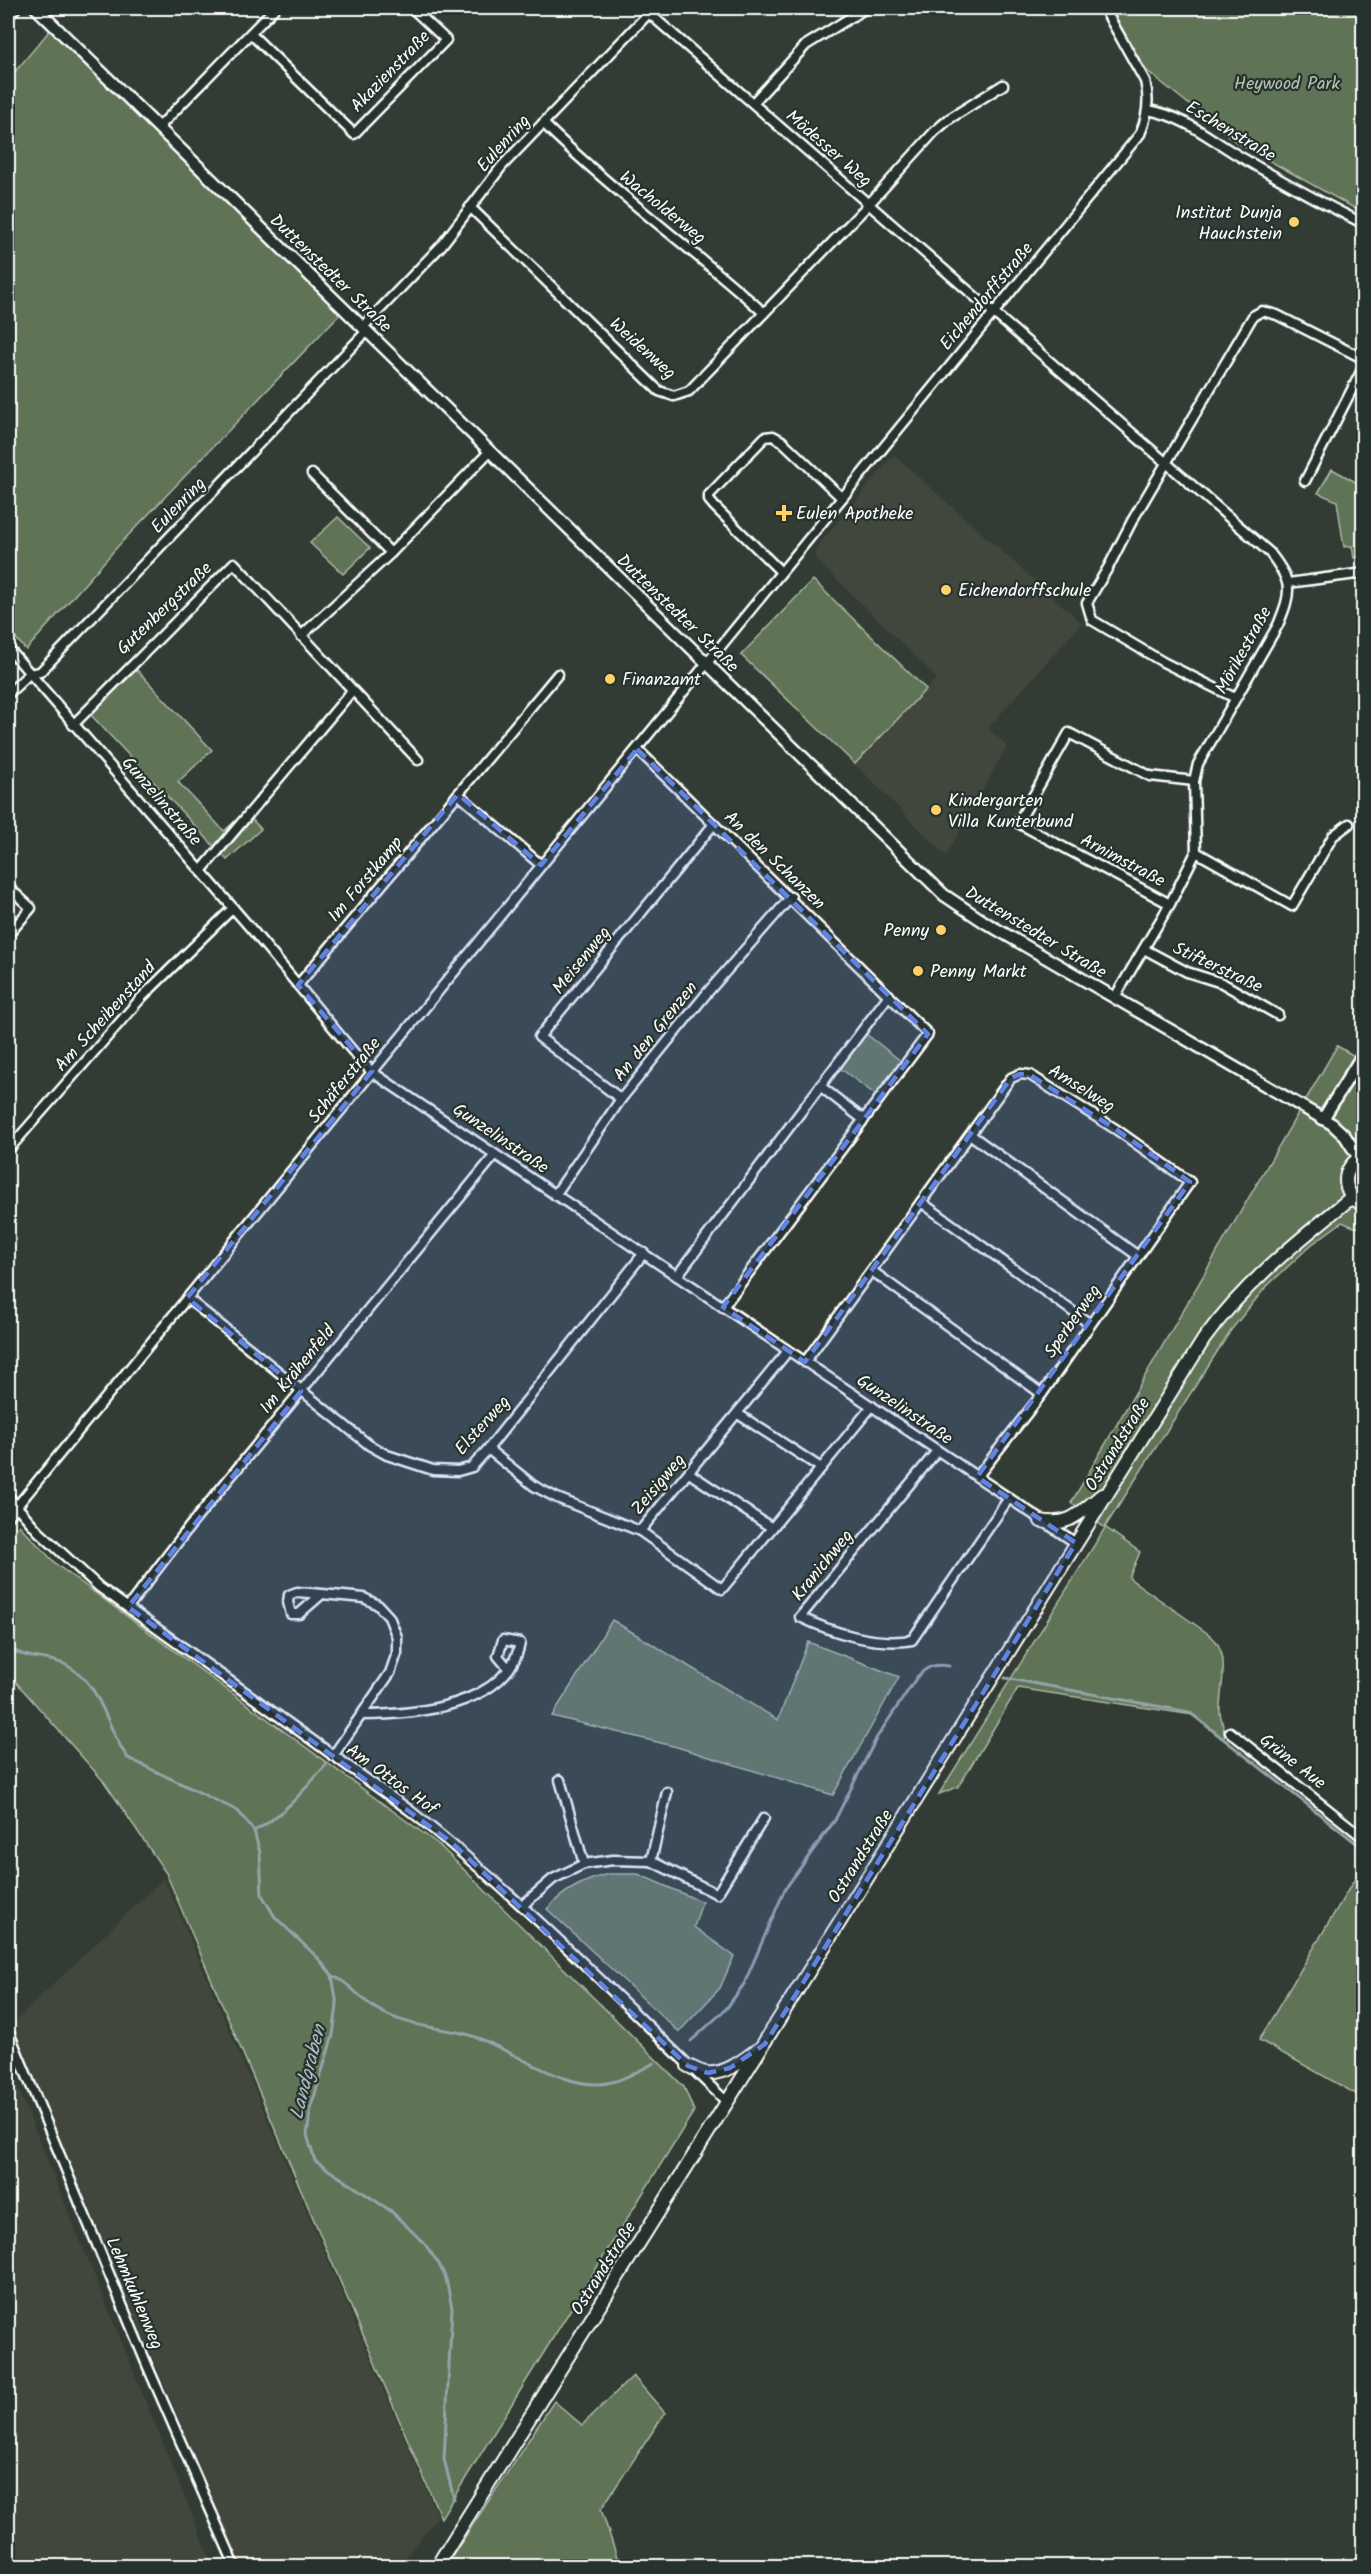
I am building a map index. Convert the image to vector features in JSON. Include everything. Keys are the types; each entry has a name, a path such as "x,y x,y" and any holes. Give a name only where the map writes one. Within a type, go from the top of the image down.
{"main road":[{"path":"1361,1157 1350,1166 1346,1176 1346,1187 1352,1197 1364,1205"},
{"name":"Ostrandstraße","path":"437,2566 1204,1339 1231,1303 1271,1262 1352,1197"},
{"path":"1041,1521 1057,1524 1067,1521 1108,1491"},
{"path":"688,2066 708,2073 725,2070 741,2062 765,2044"}],"street":[{"path":"8,17 16,8"},
{"name":"Duttenstedter Straße","path":"36,8 944,895 986,923 1323,1119 1346,1136 1361,1157"},
{"path":"159,128 275,8"},
{"name":"Akazienstraße","path":"251,34 354,134 446,40 412,8"},
{"path":"753,103 806,45 866,8"},
{"path":"1104,8 1145,81 1149,95 1148,110"},
{"name":"Mödesser Weg","path":"646,10 994,312"},
{"name":"Eulenring","path":"8,693 29,674 40,672 365,329 441,246 502,165 646,10"},
{"name":"Weidenweg","path":"470,207 659,391 674,396 689,391 869,204 935,131 949,119 1003,85"},
{"name":"Eschenstraße","path":"1148,110 1170,114 1252,163 1364,224"},
{"name":"Eichendorffstraße","path":"706,663 1140,134 1148,110"},
{"name":"Wacholderweg","path":"543,123 603,180 722,275 764,314"},
{"path":"1235,698 1163,662 1092,620 1087,603 1132,521 1253,316 1262,311 1277,315 1364,359"},
{"path":"994,312 1270,553 1288,583 1364,573"},
{"path":"1305,481 1364,366"},
{"path":"781,572 714,506 708,495 765,437 773,436 783,441 842,498"},
{"path":"301,636 391,553 490,451"},
{"path":"312,474 391,553"},
{"name":"Gutenbergstraße","path":"72,725 234,563 418,760"},
{"name":"Mörikestraße","path":"1115,997 1170,904 1196,852 1194,781 1198,764 1278,625 1287,603 1288,583"},
{"name":"Gunzelinstraße","path":"8,648 372,1072 1076,1543"},
{"name":"Schäferstraße","path":"8,1517 706,663"},
{"name":"Im Forstkamp","path":"298,985 558,674"},
{"path":"201,871 352,691"},
{"name":"Arnimstraße","path":"1170,904 1018,823 1069,733 1150,776 1194,781"},
{"name":"An den Schanzen","path":"637,749 791,897 928,1034 723,1306"},
{"path":"458,794 541,865"},
{"name":"Meisenweg","path":"621,1099 539,1037 714,824"},
{"path":"1196,852 1292,906 1333,837 1349,824"},
{"path":"8,887 31,908 8,935"},
{"name":"An den Grenzen","path":"555,1195 621,1099 706,993 791,897"},
{"name":"Am Scheibenstand","path":"8,1150 142,997 233,908"},
{"name":"Stifterstraße","path":"1144,949 1187,972 1222,983 1278,1015"},
{"path":"677,1276 889,995"},
{"path":"1323,1119 1364,1052"},
{"name":"Amselweg","path":"805,1362 1011,1078 1020,1074 1030,1075 1117,1130 1190,1182"},
{"path":"820,1086 864,1120"},
{"path":"971,1135 1138,1256"},
{"name":"Im Krähenfeld","path":"129,1607 190,1526 495,1155"},
{"name":"Sperberweg","path":"977,1477 1042,1394 1190,1182"},
{"path":"921,1202 1090,1324"},
{"name":"Elsterweg","path":"187,1298 369,1445 406,1463 433,1470 458,1471 472,1467 488,1449 644,1253"},
{"path":"872,1271 1042,1394"},
{"name":"Zeisigweg","path":"488,1449 534,1485 550,1494 640,1532 788,1351"},
{"path":"640,1532 722,1589 872,1406"},
{"path":"738,1414 820,1468"},
{"name":"Kranichweg","path":"937,1451 800,1617 858,1636 895,1643 912,1641 1009,1498"},
{"path":"689,1473 772,1528"},
{"name":"Am Ottos Hof","path":"8,1496 70,1563 99,1587 442,1836 523,1905 728,2103"},
{"path":"322,1594 364,1598 378,1605 389,1617 397,1638 394,1664 333,1756"},
{"path":"361,1715 427,1711 465,1699 486,1689 509,1670"},
{"name":"Grüne Aue","path":"1230,1732 1364,1838"},
{"path":"560,1780 584,1864"},
{"path":"651,1861 668,1792"},
{"path":"523,1905 553,1879 584,1864 613,1860 651,1861 717,1894 764,1818"},
{"name":"Lehmkuhlenweg","path":"8,2030 147,2365 235,2566"}],"highlighted area":[{"path":"637,749 928,1034 723,1307 805,1362 1011,1078 1020,1074 1030,1075 1117,1130 1190,1182 977,1477 1076,1543 765,2044 730,2068 708,2073 688,2066 451,1842 128,1607 301,1391 187,1298 372,1071 298,985 458,794 541,865"}],"shaded area":[{"name":"Eichendorffschule","path":"894,455 1082,623 988,728 1007,746 946,856 855,764 937,678 814,557 821,542"},
{"path":"164,1878 438,2517 398,2566 241,2566 12,2024"},
{"path":"8,2064 213,2566 8,2566"}],"green space":[{"name":"Heywood Park","path":"1109,8 1363,8 1363,213 1236,142 1146,70"},
{"path":"50,30 340,314 119,545 26,650 8,629 8,80"},
{"path":"1332,469 1363,486 1363,556 1354,558 1352,546 1344,547 1337,501 1318,493"},
{"path":"338,517 370,548 343,574 310,543"},
{"path":"813,580 926,689 855,764 741,655"},
{"path":"137,670 212,750 178,782 224,831 245,812 261,829 227,860 90,714"},
{"path":"866,1034 902,1062 877,1096 840,1068"},
{"path":"1337,1046 1363,1061 1363,1228 1342,1222 1311,1245 1265,1288 1231,1330 1105,1527 1140,1552 1129,1578 1210,1635 1217,1643 1223,1661 1220,1712 1224,1740 1193,1715 1018,1688 958,1787 939,1794 1105,1528 1071,1503"},
{"path":"19,1525 57,1565 438,1844 684,2087 694,2111 441,2518 166,1873 105,1783 8,1673 8,1538"},
{"path":"612,1620 778,1720 808,1642 899,1677 833,1795 677,1747 552,1716"},
{"path":"1363,1865 1363,2098 1259,2040"},
{"path":"608,1874 638,1874 702,1902 694,1927 734,1956 720,1988 679,2032 547,1909 560,1896 575,1887"},
{"path":"633,2376 665,2413 601,2509 620,2566 446,2566 554,2401 582,2425"}],"waterway":[{"name":"Landgraben","path":"8,1647 21,1654 64,1664 77,1672 95,1694 128,1758 238,1811 254,1831 260,1853 262,1895 275,1917 317,1957 332,1975 337,2005 333,2035 311,2107 307,2135 315,2161 391,2211 424,2243 439,2264 446,2279 452,2308 444,2459 454,2499"},
{"path":"691,2041 726,2009 744,1984 785,1889 835,1820 877,1737 917,1677 931,1667 949,1666"},
{"path":"1005,1678 1189,1712 1364,1849"},
{"path":"254,1831 284,1810 326,1765"},
{"path":"332,1975 385,2014 406,2022 462,2033 555,2075 575,2081 594,2084 612,2082 654,2063"}],"place":[{"name":"Institut Dunja Hauchstein","path":"1294,222"},
{"name":"Eulen Apotheke","path":"784,513"},
{"name":"Eichendorffschule","path":"946,590"},
{"name":"Finanzamt","path":"610,679"},
{"name":"Kindergarten Villa Kunterbund","path":"936,810"},
{"name":"Penny","path":"941,930"},
{"name":"Penny Markt","path":"918,971"}]}
